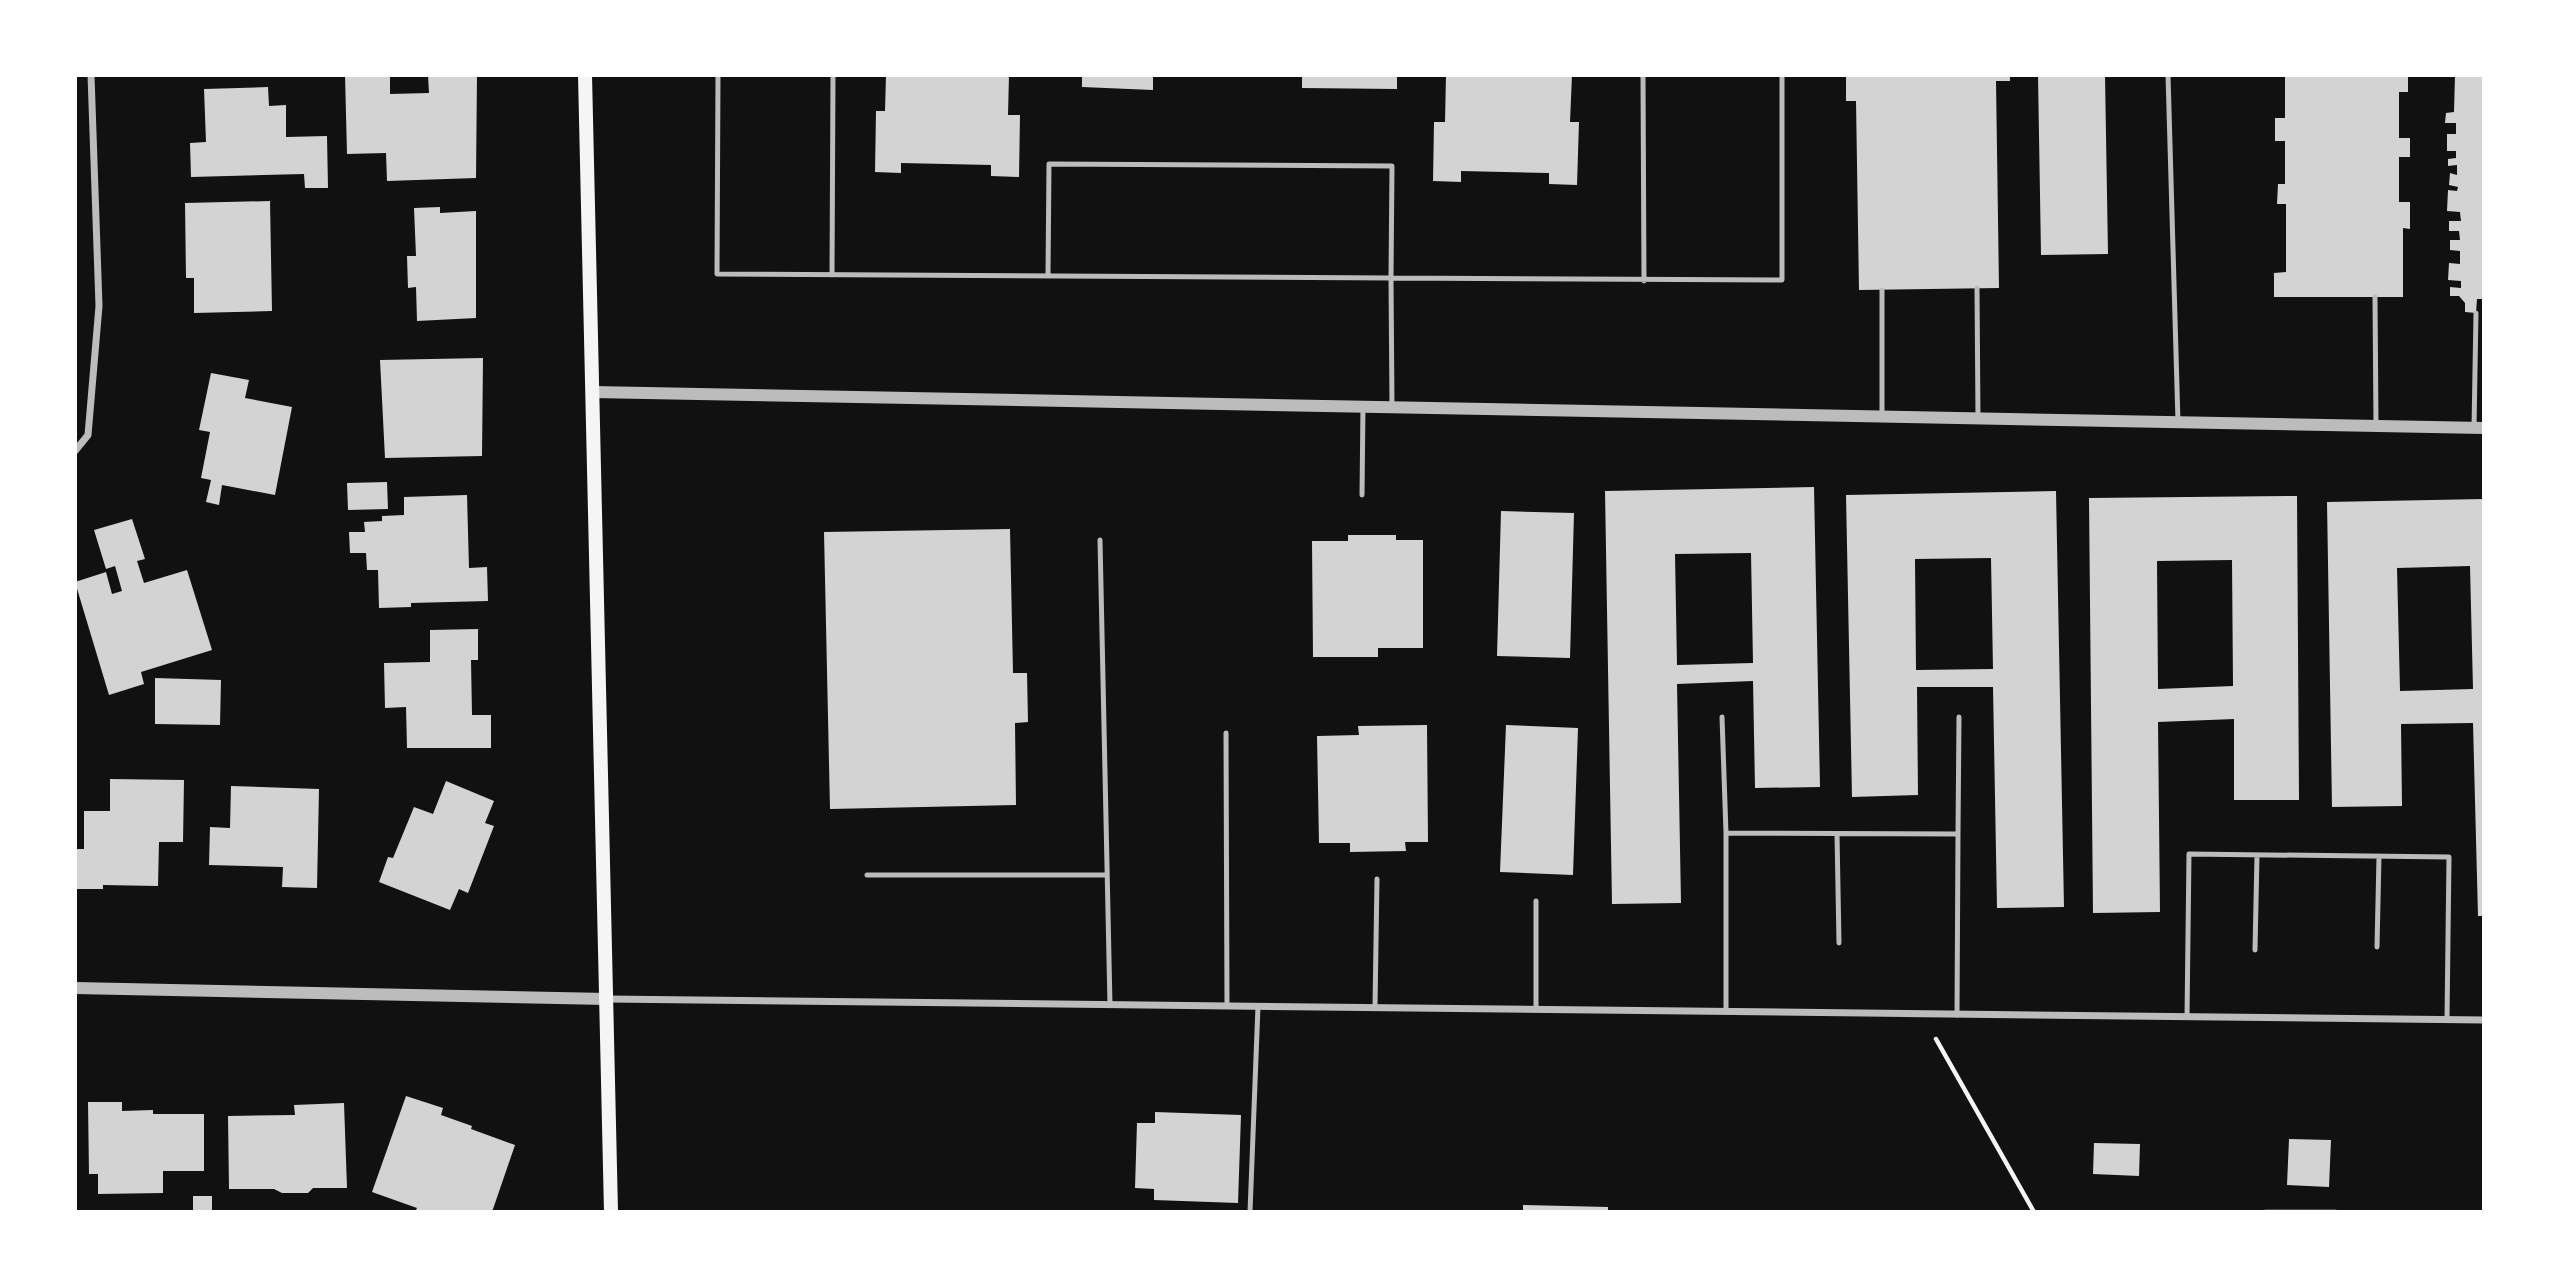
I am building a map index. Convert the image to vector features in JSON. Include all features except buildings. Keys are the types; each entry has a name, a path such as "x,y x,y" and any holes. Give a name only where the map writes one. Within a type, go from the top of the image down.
{"main road":[{"path":"585,75 611,1212"}],"street":[{"path":"75,452 88,435 99,306 91,75"},
{"path":"593,392 2479,428"},
{"path":"75,988 607,999 2484,1020"}],"lane":[{"path":"718,75 717,274 1644,281 1782,280 1782,75"},
{"path":"832,275 834,75"},
{"path":"1643,75 1644,281"},
{"path":"2168,75 2178,422"},
{"path":"1048,276 1049,164 1392,166 1392,407"},
{"path":"1977,288 1978,418"},
{"path":"1882,290 1882,416"},
{"path":"2375,297 2376,426"},
{"path":"2476,313 2479,428"},
{"path":"1362,495 1363,406"},
{"path":"1100,540 1110,1005"},
{"path":"1722,717 1726,833 1726,1011"},
{"path":"1957,1015 1959,718"},
{"path":"1226,733 1227,1006"},
{"path":"1726,833 1958,834"},
{"path":"1837,834 1839,943"},
{"path":"2187,1017 2189,854 2449,857 2447,1020"},
{"path":"2255,950 2257,855"},
{"path":"2378,947 2379,857"},
{"path":"867,875 1107,876"},
{"path":"1375,1007 1377,879"},
{"path":"1536,901 1536,1009"},
{"path":"1250,1212 1258,1006"}],"path":[{"path":"1922,1014 2034,1212"},
{"path":"2265,1212 2336,1212"}]}
